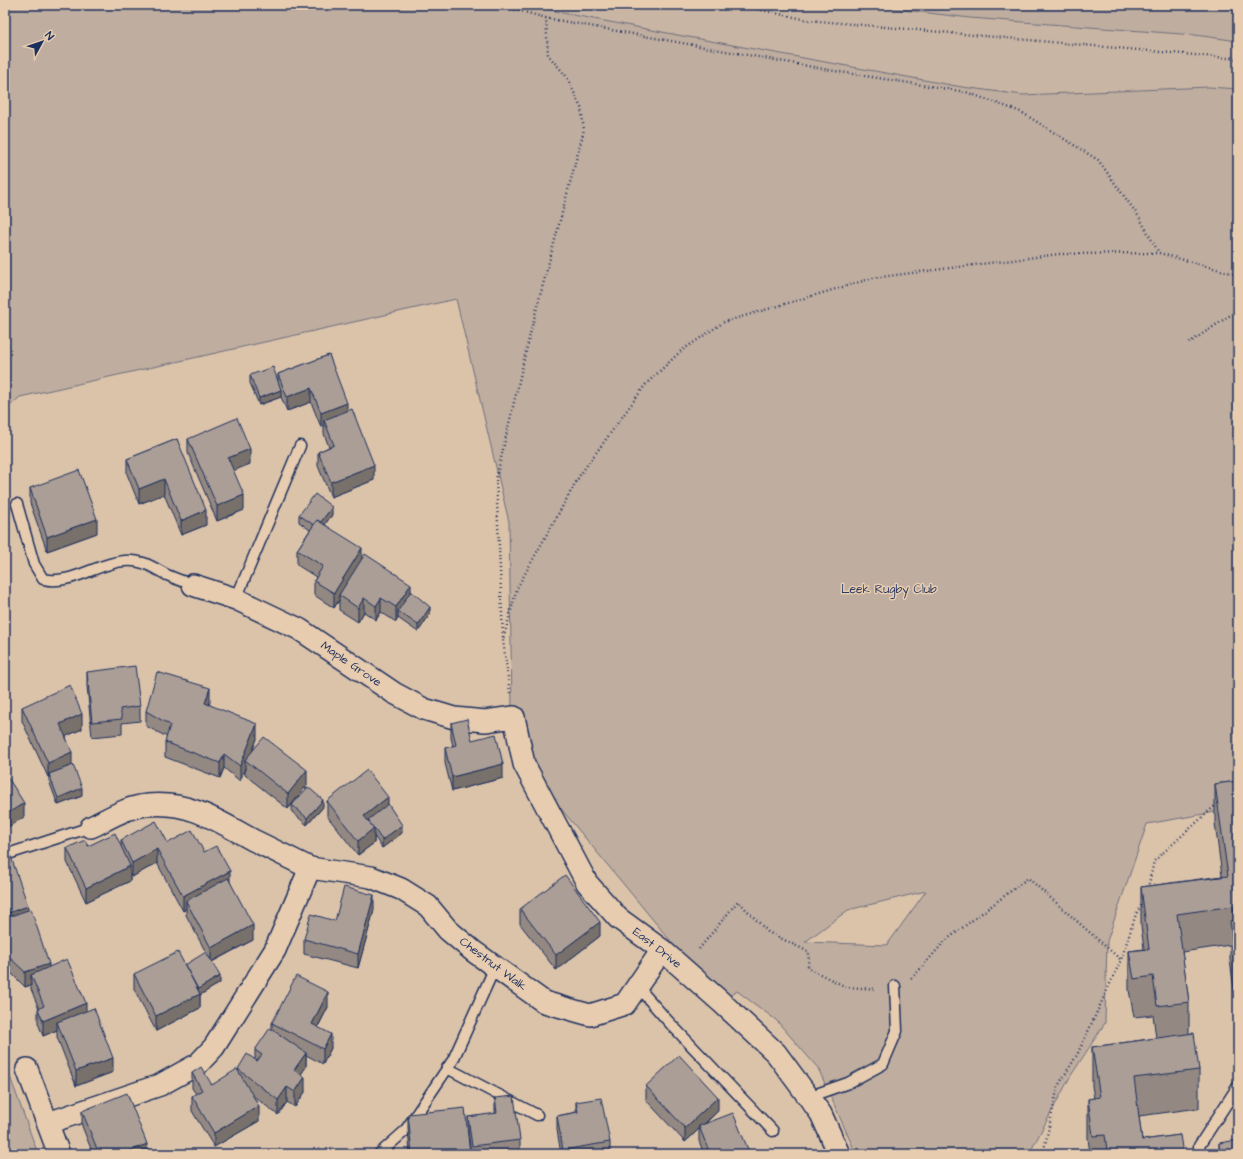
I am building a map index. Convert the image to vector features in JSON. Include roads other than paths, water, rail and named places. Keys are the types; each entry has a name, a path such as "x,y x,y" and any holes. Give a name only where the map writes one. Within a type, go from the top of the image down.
{"street":[{"name":"Maple Grove","path":"193,585 236,598 299,629 394,693 424,709 454,718 485,721 514,717"},
{"name":"East Drive","path":"514,717 524,764 587,883 618,918 662,950 776,1054 821,1114 839,1154"},
{"name":"Chestnut Walk","path":"91,827 127,810 147,805 165,805 188,808 213,817 310,868 371,877 401,889 428,906 448,930 473,951 544,1002 590,1015 625,1004 662,950"},
{"path":"48,1124 160,1085 198,1064 214,1047 275,950 310,868"},
{"path":"27,1068 59,1154"}],"lane":[{"path":"236,598 300,446"},
{"path":"18,504 34,564 43,579 52,581 71,577 124,560 144,562 168,575 193,585"},
{"path":"5,855 91,827"},
{"path":"379,1154 405,1131 452,1060 495,967"},
{"path":"637,986 667,1020 773,1131"},
{"path":"808,1097 848,1083 883,1064 897,1031 895,986"},
{"path":"447,1068 537,1115"},
{"path":"1200,1154 1199,1146 1238,1086"}],"park label":[{"name":"Leek Rugby Club","path":"889,589"}]}
